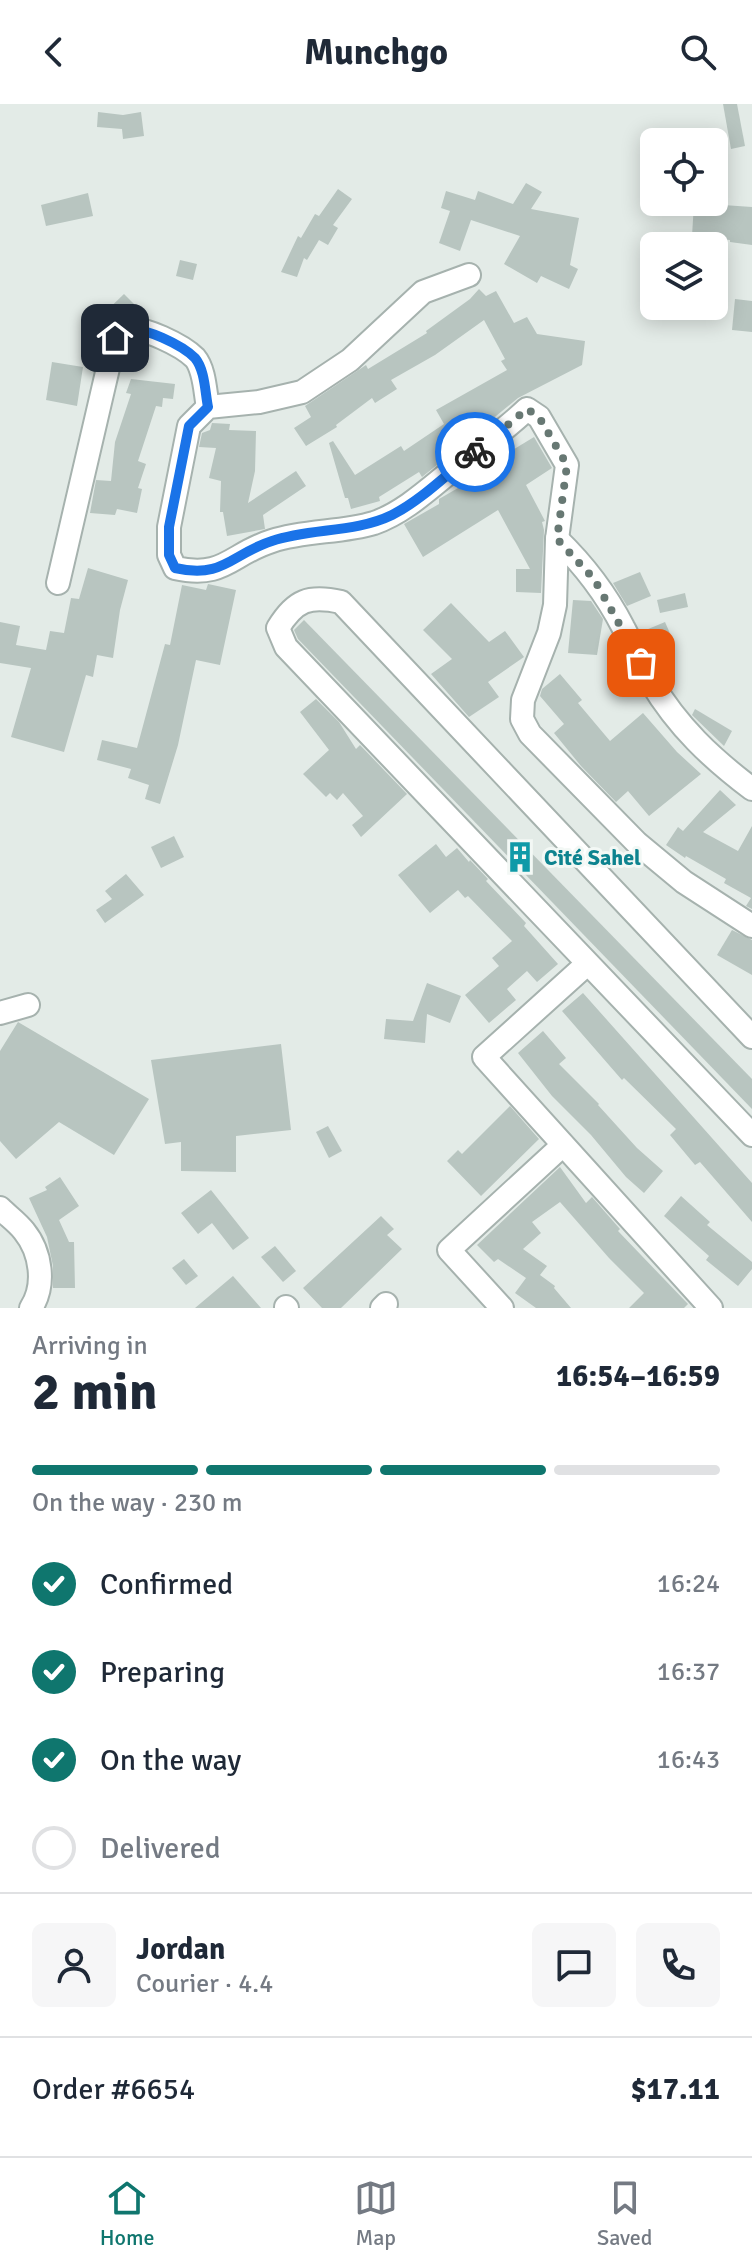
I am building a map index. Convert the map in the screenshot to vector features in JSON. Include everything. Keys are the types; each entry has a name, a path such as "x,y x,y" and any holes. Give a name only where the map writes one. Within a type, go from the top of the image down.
{"street":[{"path":"469,275 423,292 350,360 302,392 259,402 208,407 189,426 169,527 169,555 175,568 195,573 215,570 268,542 301,533 373,523 395,513 527,409 539,417 567,465 557,539 552,619 523,700 522,719 530,734 637,843 684,882 752,926"},
{"path":"58,583 115,338 125,331 141,329 176,344 196,360 203,377 208,407"},
{"path":"557,539 594,579 650,682 679,723 713,760 752,789"},
{"path":"752,1037 341,602 319,597 291,608 278,628 286,647 752,1135"},
{"path":"587,964 484,1057 711,1308"},
{"path":"0,1013 28,1005"},
{"path":"502,1308 449,1250 563,1145"},
{"path":"0,1208 25,1232 41,1269 39,1296 31,1308"}],"building":[{"path":"723,104 737,104 745,146 731,149"},
{"path":"98,112 123,115 141,112 144,136 123,139 122,129 97,127"},
{"path":"526,183 542,192 531,209 579,218 570,265 578,269 569,289 541,276 537,283 504,264 520,236 471,220 460,251 439,243 450,211 441,208 446,191 475,200 478,191 513,204"},
{"path":"338,189 352,199 333,225 338,228 328,245 319,240 307,260 304,258 297,277 281,272 298,236 301,238 315,214 319,216"},
{"path":"88,193 93,216 46,226 41,205"},
{"path":"728,205 752,207 752,245 730,242 728,232 692,232 693,216 728,216"},
{"path":"180,260 197,264 193,280 176,276"},
{"path":"479,289 486,296 496,291 514,323 527,317 537,334 585,341 582,365 518,398 451,449 453,452 422,477 419,472 379,497 380,501 351,509 329,443 333,441 355,475 401,446 404,451 444,424 436,410 507,370 501,361 505,359 484,320 435,355 391,380 397,389 375,403 372,398 337,427 306,446 294,428 311,417 305,406 366,365 368,369 427,333"},
{"path":"124,294 136,306 103,331 95,322"},
{"path":"735,299 752,301 752,332 732,330"},
{"path":"52,362 83,367 77,406 46,400"},
{"path":"131,379 175,384 173,399 163,398 162,407 156,406 138,461 146,464 138,488 142,489 137,513 117,509 115,515 90,513 96,480 111,481 115,442 131,394 126,393"},
{"path":"212,423 230,424 229,430 256,431 255,471 248,503 296,471 306,486 263,515 265,529 227,536 223,512 220,512 221,481 209,478 216,448 199,447 202,433 210,430"},
{"path":"534,437 552,468 526,485 545,521 542,522 541,593 516,592 516,569 530,569 498,510 423,557 404,524 477,477 475,473"},
{"path":"88,568 128,580 113,658 97,655 93,677 86,675 64,752 11,737 31,668 0,663 0,622 20,626 16,645 46,650 50,631 64,633 71,598 79,599"},
{"path":"640,572 651,596 627,606 613,583"},
{"path":"208,584 236,590 220,665 196,660 178,745 160,804 145,799 149,785 128,778 131,769 97,760 102,740 137,748 165,644 170,645 182,585 206,590"},
{"path":"685,593 688,607 660,613 657,600"},
{"path":"573,600 591,601 603,619 597,655 568,653"},
{"path":"451,603 489,642 505,631 524,657 488,682 499,697 469,717 431,674 452,659 423,630"},
{"name":"Cité Sahel","path":"304,620 752,1079 752,1109 298,639 294,630"},
{"path":"665,622 675,645 652,655 641,632"},
{"path":"560,674 582,700 578,703 610,741 643,713 701,774 649,816 628,791 616,802 554,733 564,724 540,696 542,689"},
{"path":"316,699 339,722 356,749 360,745 407,794 361,837 352,825 363,816 343,793 337,800 330,793 326,797 303,774 329,750 300,712"},
{"path":"695,709 732,731 724,746 692,715"},
{"path":"720,790 736,805 703,832 738,851 752,826 752,909 746,906 751,898 724,883 726,879 666,845 678,827 683,831"},
{"path":"174,836 184,857 161,868 151,847"},
{"path":"436,844 446,857 457,848 470,860 558,964 537,982 527,971 507,989 516,1000 489,1023 465,995 499,966 492,958 512,941 468,896 465,898 458,890 430,913 398,875"},
{"path":"126,874 144,895 105,923 96,910 112,899 105,891"},
{"path":"732,930 752,940 752,975 717,955"},
{"path":"427,983 461,996 450,1023 427,1014 425,1043 384,1039 386,1019 413,1021"},
{"path":"583,993 752,1183 752,1222 700,1162 695,1165 670,1135 676,1129 624,1078 622,1080 562,1011"},
{"path":"18,1022 149,1099 114,1155 59,1122 16,1159 0,1141 0,1051"},
{"path":"543,1031 566,1058 559,1064 637,1148 663,1171 644,1193 552,1096 518,1053"},
{"path":"281,1044 291,1130 236,1136 236,1172 181,1171 181,1142 165,1144 151,1060"},
{"path":"510,1106 539,1139 481,1196 447,1161 458,1150 462,1154"},
{"path":"328,1126 342,1151 329,1158 316,1132"},
{"path":"560,1167 586,1203 592,1197 620,1229 618,1231 688,1304 684,1308 629,1308 644,1293 560,1202 532,1222 541,1233 523,1249 547,1266 540,1275 555,1286 571,1308 536,1308 515,1293 526,1278 498,1259 494,1262 477,1245"},
{"path":"60,1177 79,1206 59,1220 69,1242 74,1242 75,1288 53,1288 53,1266 47,1237 29,1198 47,1190 45,1187"},
{"path":"211,1190 249,1238 233,1250 212,1223 198,1234 181,1213"},
{"path":"681,1196 710,1222 707,1225 752,1262 752,1269 738,1286 706,1260 709,1256 664,1216"},
{"path":"381,1216 394,1229 387,1235 402,1249 341,1308 322,1308 303,1288"},
{"path":"275,1246 296,1271 283,1282 261,1257"},
{"path":"184,1259 198,1276 186,1285 172,1268"},
{"path":"233,1276 261,1308 195,1308"}],"way so far":[{"path":"475,452 527,409 539,417 567,465 557,539 594,579 641,663"}],"place":[{"name":"Cité Sahel","path":"520,857"}],"route":[{"path":"115,338 125,331 141,329 176,344 196,360 203,377 208,407 189,426 169,527 169,555 175,568 195,573 215,570 268,542 301,533 373,523 395,513 475,452"}]}
